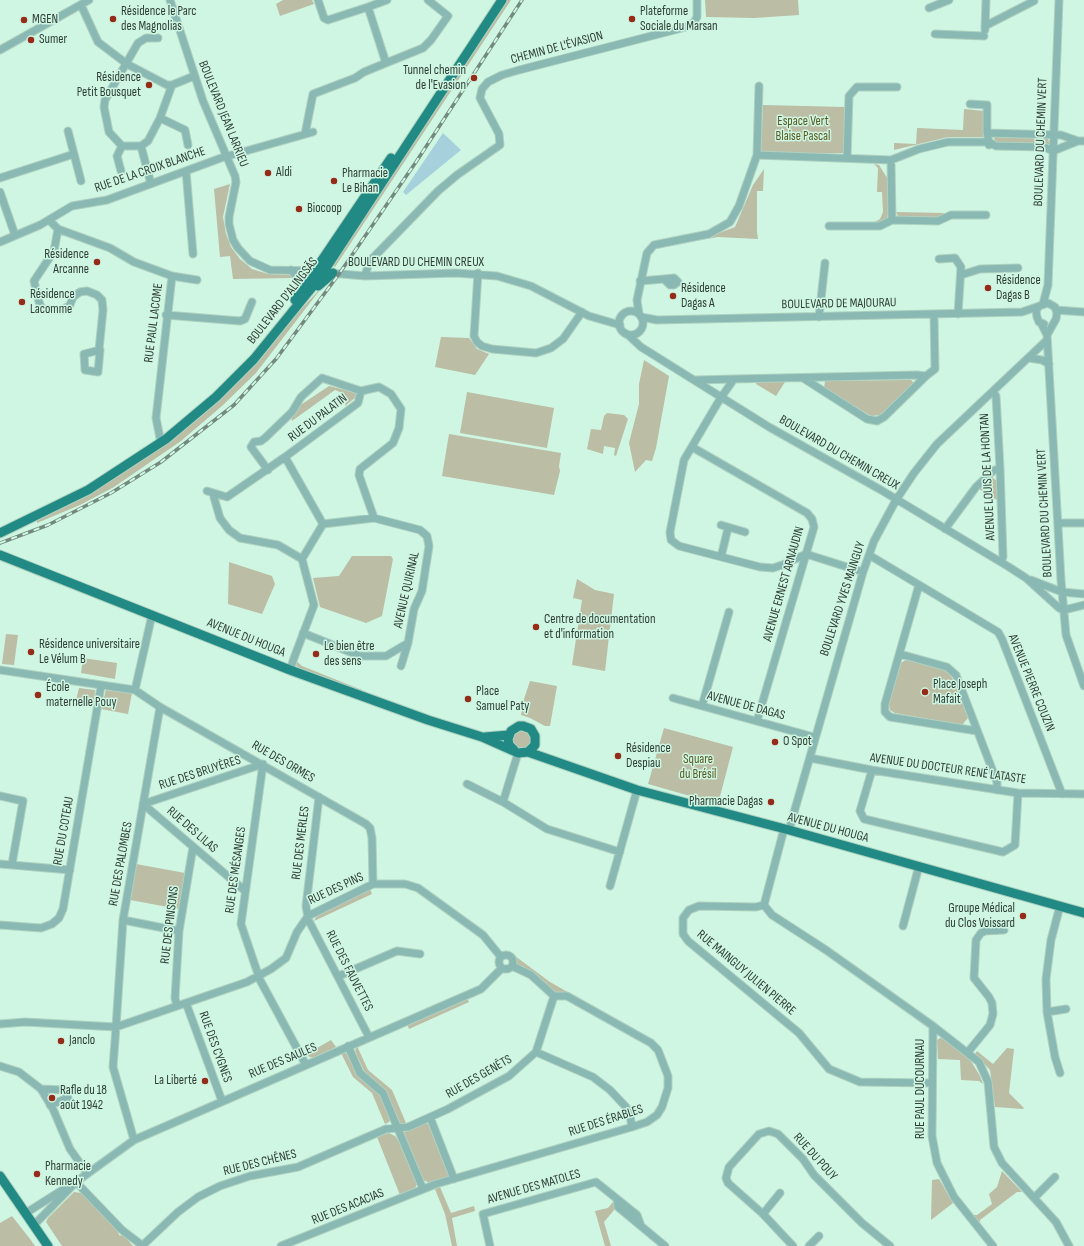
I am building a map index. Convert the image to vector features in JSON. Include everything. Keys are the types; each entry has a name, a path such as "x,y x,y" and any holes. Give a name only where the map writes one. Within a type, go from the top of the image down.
{"main road":[{"name":"BOULEVARD D'ALINGSÄS","path":"0,531 88,490 166,439 222,392 254,359 294,311 496,0"},
{"name":"BOULEVARD D'ALINGSÄS","path":"0,531 87,484 160,438 211,396 251,356 319,271 502,0"},
{"path":"294,311 307,299 322,281 333,273"},
{"name":"AVENUE DU HOUGA","path":"1,554 290,670 428,720 482,737 516,752"},
{"path":"519,726 528,727 536,736 532,748 516,752 509,745 509,736 514,728 519,726"},
{"name":"AVENUE DU HOUGA","path":"482,737 509,736"},
{"name":"AVENUE DU HOUGA","path":"532,748 567,764 637,790 786,829 1084,913"},
{"path":"0,1176 48,1246"}],"street":[{"path":"0,50 89,0"},
{"name":"BOULEVARD JEAN LARRIEU","path":"170,0 203,101 228,156 236,182 229,217 230,232 238,248 246,257 259,266 270,270 319,271"},
{"path":"318,0 324,18 328,20 387,0"},
{"path":"305,134 313,94 355,78 364,72 386,62 423,48 431,40 448,16 428,0"},
{"name":"CHEMIN DE L'ÉVASION","path":"364,276 369,262 438,191 457,175 500,144 499,134 481,101 480,93 485,86 495,78 507,73 686,27 694,22 697,17 697,0"},
{"path":"929,8 949,0"},
{"path":"935,34 985,37 986,0"},
{"name":"BOULEVARD DU CHEMIN VERT","path":"1055,313 1048,285 1059,0"},
{"path":"985,26 1034,1"},
{"path":"80,5 98,42 127,64 168,85 172,85 194,76"},
{"path":"368,7 386,62"},
{"path":"158,38 150,37 142,40 105,100 104,107 110,132 122,146 141,146 148,141 160,118 172,85"},
{"path":"641,347 638,333 641,318 637,300 647,253 654,245 709,234 730,222 739,206 758,156 759,86"},
{"path":"847,158 849,96 857,87 897,87"},
{"path":"970,104 987,105 987,133 989,143"},
{"path":"160,118 185,130 188,145"},
{"path":"68,131 81,181"},
{"name":"RUE DE LA CROIX BLANCHE","path":"0,242 49,220 72,206 107,200 228,156 313,132"},
{"path":"987,133 1061,135 1081,141"},
{"path":"758,156 891,160 919,149 948,142 989,143 996,146 1044,147 1054,151 1081,141"},
{"path":"121,171 116,156 122,146"},
{"path":"141,146 150,184"},
{"path":"0,178 74,154"},
{"path":"891,160 892,220"},
{"path":"186,171 193,254"},
{"path":"0,192 15,235"},
{"path":"828,226 880,226 892,220 938,221 951,215 986,215"},
{"name":"RUE PAUL LACOME","path":"49,220 58,229 110,248 134,262 172,276 166,315 156,418 160,438"},
{"path":"58,229 54,251 34,281 39,302 42,309 63,310 70,305 73,297 80,292 87,291 97,295 102,300 103,310 99,350"},
{"path":"939,259 955,258 961,267 958,314"},
{"path":"819,317 825,263"},
{"path":"961,275 980,269 1018,268"},
{"path":"291,270 302,283 301,292"},
{"name":"BOULEVARD DU CHEMIN CREUX","path":"319,271 364,276 478,273 497,276 531,286 589,316 621,322 627,334 641,347 769,427 896,500 1026,578 1062,595"},
{"path":"478,273 474,336 477,342 482,346 492,349 536,353 551,348 563,339 582,312"},
{"path":"172,276 197,280"},
{"path":"640,281 664,279"},
{"name":"BOULEVARD DU CHEMIN VERT","path":"1048,285 1041,305 1036,312 1047,338 1062,595 1066,635 1084,686"},
{"path":"621,322 637,300"},
{"path":"166,315 240,321 245,319 252,302"},
{"path":"1041,305 1055,313 1081,312"},
{"name":"BOULEVARD DE MAJOURAU","path":"641,318 657,320 1022,312 1041,305"},
{"path":"629,312 641,318"},
{"name":"BOULEVARD DE MAJOURAU","path":"1022,312 1040,322"},
{"path":"1040,322 1048,325 1055,313"},
{"path":"1047,338 1055,313"},
{"path":"803,378 867,419 877,421 884,417 935,369 934,314"},
{"path":"627,334 638,333"},
{"name":"BOULEVARD YVES MAINGUY","path":"786,829 810,758 814,737 863,572 869,555 896,500 914,473 937,444 1029,358 1047,338"},
{"path":"1029,358 1042,360 1049,364"},
{"path":"696,380 926,376"},
{"path":"268,470 250,446 254,442 261,441 292,412 301,397 322,378 361,391 379,387 391,394 401,409 399,428 393,443 360,469 359,475 374,518"},
{"path":"734,379 721,397 684,460 670,532 671,540 679,546 760,567 773,568 806,554 863,572"},
{"name":"RUE DU PALATIN","path":"323,524 285,458 358,403 361,391"},
{"name":"AVENUE LOUIS DE LA HONTAN","path":"993,392 996,396 1000,468 1003,557 1001,562"},
{"name":"AVENUE ERNEST ARNAUDIN","path":"692,447 807,513 812,519 814,526 757,722"},
{"path":"285,458 227,497 210,492 220,518 229,530 240,538 278,545 302,559 314,605 290,670"},
{"path":"945,529 976,487 993,471 1000,468"},
{"name":"AVENUE QUIRINAL","path":"303,633 360,656 386,656 408,643 414,609 422,591 429,546 427,536 420,530 374,518 323,524"},
{"path":"1058,524 1084,523"},
{"path":"302,559 323,524"},
{"path":"721,525 745,532"},
{"path":"721,557 728,528"},
{"name":"AVENUE PIERRE COUZIN","path":"869,555 998,632 1062,794"},
{"name":"BOULEVARD DU CHEMIN CREUX","path":"1026,578 1064,610"},
{"path":"919,585 885,704 885,712 890,717 977,731"},
{"path":"1048,597 1084,594"},
{"path":"1064,610 1084,605"},
{"path":"702,706 729,612"},
{"path":"0,670 54,676 101,686 135,690 152,615"},
{"path":"401,666 408,643"},
{"path":"900,654 946,667 956,676 997,782 997,790"},
{"name":"RUE DU COTEAU","path":"0,925 41,928 52,924 59,918 63,909 101,686"},
{"name":"RUE DES ORMES","path":"135,690 160,707 263,764 366,824 370,828 372,838 373,884"},
{"name":"AVENUE DE DAGAS","path":"673,698 814,737"},
{"name":"RUE DES PALOMBES","path":"134,1140 114,1067 116,1027 123,920 160,707"},
{"path":"503,802 516,752"},
{"name":"AVENUE DU DOCTEUR RENÉ LATASTE","path":"810,758 872,770 1018,793 1084,794"},
{"name":"RUE DES BRUYÈRES","path":"143,804 263,764"},
{"name":"RUE DES MÉSANGES","path":"263,764 244,890 241,924 258,977 306,1065"},
{"path":"872,770 860,811 864,819 1003,852 1015,845 1018,793"},
{"path":"467,784 503,802 547,829 620,852"},
{"path":"610,886 637,790"},
{"path":"0,796 23,801 12,864"},
{"name":"RUE DES MERLES","path":"308,916 306,906 319,798"},
{"name":"RUE DES LILAS","path":"143,804 244,890"},
{"path":"764,905 786,829"},
{"name":"RUE DES PINSONS","path":"176,1006 175,998 179,931 193,847"},
{"path":"0,864 70,870"},
{"path":"903,926 919,866"},
{"name":"RUE DES PINS","path":"116,1027 258,977 286,958 297,932 308,916 373,884 405,884 418,888 483,935 501,957"},
{"name":"RUE PAUL DUCOURNAU","path":"764,905 772,915 826,950 933,1026 931,1083 932,1136 937,1163 954,1197 993,1246"},
{"name":"RUE MAINGUY JULIEN PIERRE","path":"764,905 756,907 699,906 689,910 683,918 683,934 688,941 799,1033 829,1069 860,1082 931,1083"},
{"path":"1060,906 1051,940 1046,979 1047,1012 1055,1057 1060,1073"},
{"name":"RUE DES FAUVETTES","path":"308,916 369,1037"},
{"path":"123,920 179,931"},
{"path":"968,1052 990,1025 993,1014 992,1003 989,997 974,978 976,940 981,933 985,931 1004,930"},
{"path":"339,976 397,951 420,954"},
{"path":"505,955 510,956 513,962 512,966 506,970 502,968 499,963 501,957 505,955"},
{"path":"512,966 531,975 554,996 536,1052 593,1077 610,1090 626,1107 630,1116 632,1128"},
{"name":"RUE DES SAULES","path":"34,1225 76,1182 134,1140 481,988 502,968"},
{"name":"RUE DES ÉRABLES","path":"423,1189 632,1128 647,1122 657,1115 664,1101 668,1088 668,1076 658,1050 651,1043 566,996 554,996"},
{"name":"RUE DES CYGNES","path":"186,1002 222,1101"},
{"path":"1047,1012 1066,1009"},
{"path":"0,1024 25,1022 116,1027"},
{"path":"933,1026 979,1062 988,1082 994,1147 1002,1163 1056,1222 1069,1246"},
{"path":"348,1046 360,1073 384,1093 423,1189"},
{"name":"RUE DES GENÊTS","path":"397,1128 408,1127 430,1117 509,1076 536,1052"},
{"path":"0,1066 19,1072 41,1088 70,1149 87,1173"},
{"path":"41,1088 64,1090 68,1098 50,1105"},
{"path":"430,1117 454,1179"},
{"name":"RUE DES CHÊNES","path":"143,1246 178,1212 215,1188 250,1176 298,1167 386,1129 397,1128"},
{"name":"RUE DU POUY","path":"793,1246 762,1214 728,1183 726,1173 729,1167 759,1134 769,1131 778,1134 803,1159 814,1175 862,1223 890,1246"},
{"path":"1034,1198 1055,1177"},
{"path":"76,1182 122,1230 143,1246"},
{"name":"RUE DES SAULES","path":"26,1213 76,1182"},
{"name":"AVENUE DES MATOLES","path":"490,1246 483,1214 596,1182 637,1215 640,1226 665,1246"},
{"name":"RUE DES ACACIAS","path":"281,1246 423,1189"},
{"path":"762,1214 780,1193"},
{"path":"809,1246 819,1236"}],"green space":[{"path":"283,0 312,0 314,4 280,16 276,4"},
{"path":"505,0 511,0 335,267 333,265 469,54 472,54 478,45 477,43"},
{"path":"705,0 798,0 799,15 754,18 706,17"},
{"name":"Espace Vert Blaise Pascal","path":"763,105 845,107 844,153 761,154"},
{"path":"964,109 984,111 983,137 948,137 894,150 894,143 916,144 917,128 963,130"},
{"path":"994,137 1048,138 1050,147 995,143"},
{"path":"874,164 879,165 889,181 889,211 887,218 880,223 873,223 880,219 883,212 882,192 877,192 878,168"},
{"path":"764,169 763,191 757,191 758,239 718,237 676,244 711,236 735,227 753,185"},
{"path":"230,184 223,217 226,234 231,247 240,259 252,269 268,274 290,275 293,278 233,279 230,256 220,257 214,189"},
{"path":"896,212 944,213 942,216 934,219 899,218"},
{"path":"323,286 256,373 222,406 181,441 114,487 80,505 37,523 37,519 168,442 282,329"},
{"path":"441,337 469,338 477,349 489,354 475,375 435,367"},
{"path":"644,360 669,376 656,448 652,461 646,460 635,472 629,443 639,404 639,384"},
{"path":"757,380 782,380 785,382 776,396 756,384"},
{"path":"911,380 914,383 882,415 871,416 824,388 825,381"},
{"path":"329,386 353,392 356,394 356,397 345,406 346,401 340,392 335,390 292,421 291,415 296,408"},
{"path":"467,392 554,408 547,448 460,433"},
{"path":"607,413 624,415 628,419 616,456 614,455 615,448 604,446 603,454 587,449 591,429 601,430 604,416"},
{"path":"449,434 561,453 559,466 560,471 554,495 442,476"},
{"path":"993,478 997,481 997,500 979,489 988,479"},
{"path":"352,556 391,556 393,559 382,616 366,623 320,607 313,578 339,576"},
{"path":"229,562 272,576 275,584 262,614 228,604"},
{"path":"577,579 595,590 614,594 605,671 572,665 582,600 573,598"},
{"path":"6,634 18,635 14,665 2,664"},
{"path":"83,658 117,663 115,679 81,673"},
{"name":"Place Joseph Mafait","path":"907,659 940,668 949,673 954,681 968,718 962,725 895,713 890,710 889,704 901,663"},
{"path":"295,660 302,666 362,690 363,693 297,667"},
{"path":"530,681 557,686 550,726 545,726 521,715"},
{"path":"79,688 95,690 94,705 76,700"},
{"path":"106,690 132,693 128,714 101,709"},
{"name":"Square du Brésil","path":"664,728 733,747 718,804 648,784"},
{"path":"522,730 529,733 532,740 529,747 522,750 515,747 512,740 515,733"},
{"path":"136,864 185,873 179,909 130,900"},
{"path":"370,889 372,894 314,921 318,913"},
{"path":"515,956 550,982 571,994 554,992 534,974 517,965 514,960"},
{"path":"467,998 469,1002 409,1029 407,1024"},
{"path":"944,1038 969,1058 983,1084 979,1081 961,1080 960,1060 938,1059 937,1040"},
{"path":"331,1040 336,1047 313,1058 305,1055"},
{"path":"357,1046 368,1070 392,1090 406,1123 402,1124 398,1122 387,1092 366,1075 355,1051"},
{"path":"1007,1048 1014,1049 1009,1093 1024,1108 1023,1109 995,1107 990,1070 975,1054 977,1051 993,1064"},
{"path":"345,1051 360,1079 373,1088 383,1100 390,1120 389,1122 385,1124 372,1093 353,1077 341,1053"},
{"path":"427,1121 449,1177 430,1183 423,1180 403,1133"},
{"path":"389,1133 395,1136 398,1140 417,1184 414,1190 400,1195 377,1137"},
{"path":"1002,1171 1022,1192 1017,1192 980,1220 980,1223 973,1215 977,1215 992,1204 989,1194 997,1187"},
{"path":"939,1179 953,1203 931,1220 932,1180"},
{"path":"440,1187 451,1213 474,1206 475,1211 452,1218 457,1246 452,1246 445,1214 435,1189"},
{"path":"74,1192 81,1193 121,1231 118,1233 120,1236 123,1234 133,1246 62,1246 46,1222 48,1218"},
{"path":"613,1202 615,1209 604,1222 611,1246 605,1246 595,1211 608,1208"},
{"path":"12,1216 35,1246 0,1246 0,1223"}],"water":[{"path":"443,133 461,150 406,195 403,192"}],"railway":[{"path":"0,543 48,525 111,493 161,462 234,405 276,359 339,274 416,162 522,0"}],"place":[{"name":"Résidence le Parc des Magnolias","path":"113,19"},
{"name":"Plateforme Sociale du Marsan","path":"632,19"},
{"name":"MGEN","path":"24,20"},
{"name":"Sumer","path":"31,40"},
{"name":"Tunnel chemin de l'Evasion","path":"474,78"},
{"name":"Résidence Petit Bousquet","path":"149,85"},
{"name":"Aldi","path":"268,173"},
{"name":"Pharmacie Le Bihan","path":"334,181"},
{"name":"Biocoop","path":"299,209"},
{"name":"Résidence Arcanne","path":"97,262"},
{"name":"Résidence Dagas B","path":"988,288"},
{"name":"Résidence Dagas A","path":"673,296"},
{"name":"Résidence Lacomme","path":"22,302"},
{"name":"Centre de documentation et d'information","path":"536,627"},
{"name":"Résidence universitaire Le Vélum B","path":"31,652"},
{"name":"Le bien être des sens","path":"316,654"},
{"name":"Place Joseph Mafait","path":"925,692"},
{"name":"École maternelle Pouy","path":"38,695"},
{"name":"Place Samuel Paty","path":"468,699"},
{"name":"O Spot","path":"775,742"},
{"name":"Résidence Despiau","path":"618,756"},
{"name":"Pharmacie Dagas","path":"771,802"},
{"name":"Groupe Médical du Clos Voissard","path":"1023,916"},
{"name":"Janclo","path":"61,1041"},
{"name":"La Liberté","path":"205,1081"},
{"name":"Rafle du 18 août 1942","path":"52,1098"},
{"name":"Pharmacie Kennedy","path":"37,1174"}]}
